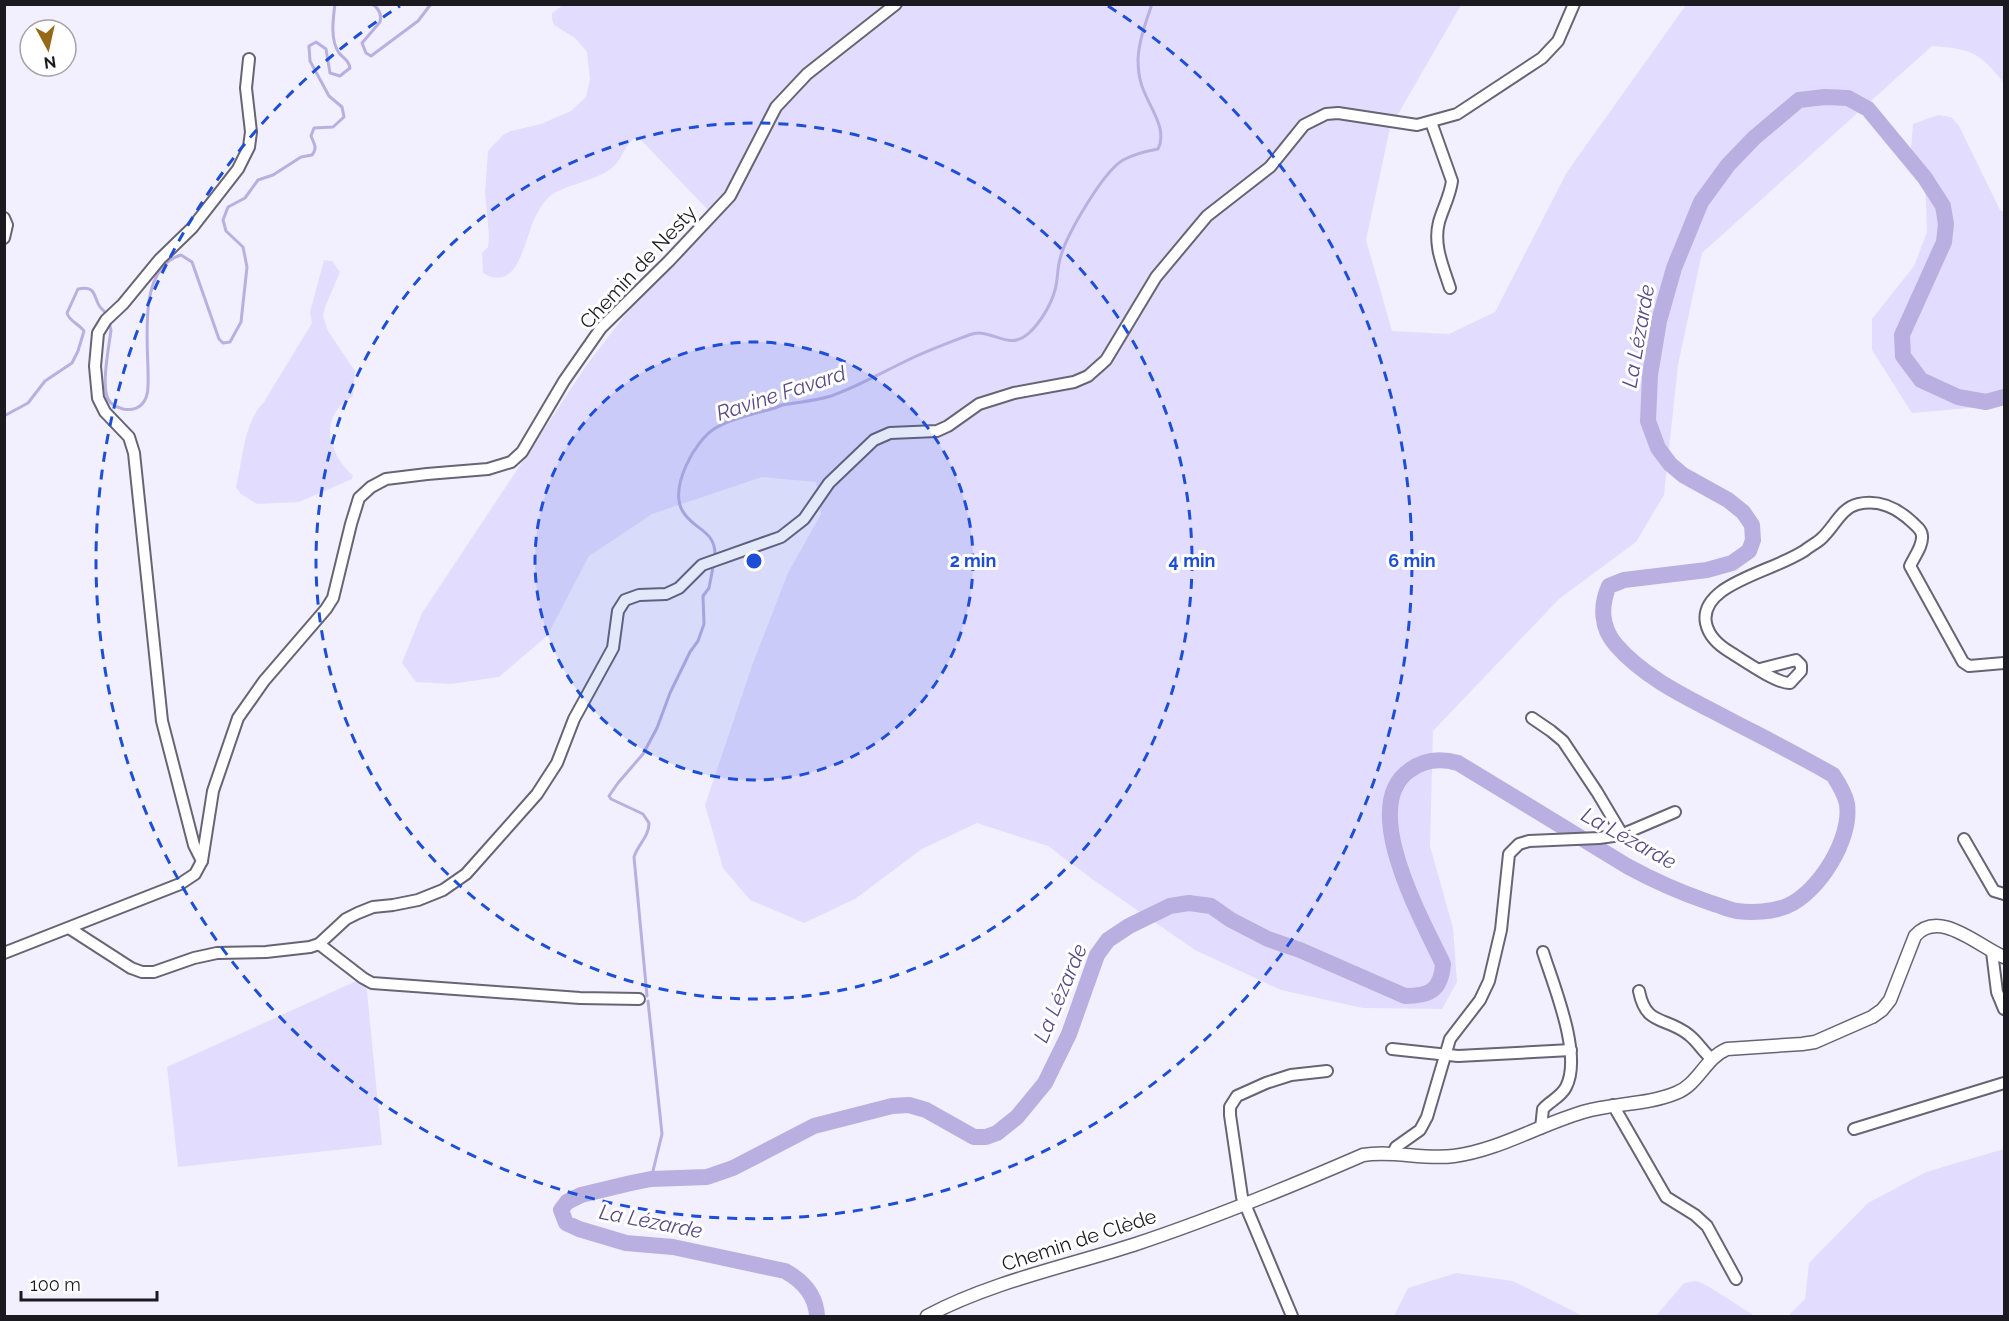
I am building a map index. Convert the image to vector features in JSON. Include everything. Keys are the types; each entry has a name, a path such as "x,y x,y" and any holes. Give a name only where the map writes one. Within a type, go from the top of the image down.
{"main road":[{"path":"1712,1059 1716,1054 1727,1049 1815,1042 1872,1017 1890,1000 1915,936 1927,926 1947,926 2004,957"},
{"name":"Chemin de Clède","path":"927,1317 971,1295 1134,1244 1245,1205 1363,1155 1393,1153 1452,1156 1493,1146 1572,1115 1677,1093 1691,1084 1712,1059"}],"street":[{"name":"Chemin de Nesty","path":"202,861 213,791 238,718 264,681 333,598 359,498 371,487 386,480 488,469 511,462 522,452 564,381 601,328 730,196 776,107 807,74 896,4"},
{"path":"69,928 142,972 160,970 217,953 310,947 318,944 346,919 358,913 373,907 418,900 443,890 466,874 537,794 557,763 574,719 613,648 618,611 625,600 639,595 666,594 679,588 702,565 710,561 781,537 804,519 829,483 874,440 890,434 937,431 979,404 1014,393 1074,382 1088,376 1106,360 1156,277 1178,249 1207,216 1270,167 1304,125 1313,119 1338,112 1407,124 1431,122 1457,114 1542,58 1558,41 1574,4"},
{"path":"4,953 180,884 195,874 202,861 194,846 162,721 134,453 129,437 105,412 98,398 95,366 98,333 106,320 123,304 160,259 192,228 238,169 249,147 251,132 246,88 249,59"},
{"path":"1431,122 1452,181 1438,225 1436,244 1450,288"},
{"path":"4,218 7,225 4,238"},
{"path":"1760,669 1720,646 1710,636 1706,629 1705,619 1713,601 1727,589 1789,560 1822,538 1848,508 1871,503 1899,510 1920,530 1921,544 1910,566 1963,662 1969,666 2004,663"},
{"path":"1532,718 1563,741 1623,834"},
{"path":"1393,1153 1396,1147 1420,1130 1427,1117 1453,1032 1480,1000 1489,981 1501,930 1509,854 1519,844 1529,841 1599,838 1623,834 1675,812"},
{"path":"1964,839 1994,891 2004,894"},
{"path":"318,944 372,983 580,998 639,999"},
{"path":"1541,1128 1543,1108 1556,1099 1566,1086 1571,1050 1543,952"},
{"path":"1992,952 1997,992 2004,1009"},
{"path":"1639,991 1642,1006 1648,1013 1682,1030 1695,1040 1712,1059"},
{"path":"1392,1049 1444,1056 1571,1050"},
{"path":"1292,1317 1245,1205 1230,1115 1233,1101 1237,1096 1279,1078 1326,1071"},
{"path":"1854,1129 2004,1083"},
{"path":"1613,1105 1666,1197 1695,1215 1707,1226 1736,1279"}],"shaded area":[{"path":"563,5 1461,5 1390,128 1366,240 1392,331 1449,334 1495,312 1567,172 1686,5 2004,5 2004,83 1981,58 1974,54 1932,46 1702,253 1678,365 1664,495 1636,542 1559,599 1433,731 1430,846 1453,928 1457,982 1442,1009 1363,1008 1281,990 1195,950 1048,846 977,823 922,849 855,899 804,923 750,900 723,868 705,805 753,663 788,573 821,514 816,482 762,477 652,514 589,556 547,636 499,677 451,684 416,682 402,663 422,613 586,366 625,315 708,223 709,211 640,139 633,139 612,168 562,189 546,200 533,221 514,269 506,276 496,278 483,273 482,253 488,247 489,236 485,193 488,151 503,135 541,124 571,111 586,97 590,79 587,52 575,38 554,25 552,19 552,13"},
{"path":"1938,115 1951,117 1959,126 2000,210 2004,212 2004,405 1912,413 1872,350 1872,319 1914,266 1927,232 1925,178 1911,148 1913,124"},
{"path":"324,260 332,261 340,272 323,316 328,331 355,371 353,396 342,404 335,414 330,434 337,456 353,476 352,479 299,502 257,504 241,494 236,487 248,431 257,411 312,323 310,312"},
{"path":"363,978 367,991 382,1145 178,1167 167,1067"},
{"path":"2004,1149 2004,1316 1788,1316 1805,1299 1809,1263 1868,1203 1926,1172"},
{"path":"1456,1273 1513,1281 1583,1316 1394,1316 1408,1288"},
{"path":"1697,1281 1755,1316 1656,1316 1684,1283"}],"waterway":[{"path":"109,322 111,330 106,366 106,393 108,399 116,407 129,410 142,405 148,392 147,333 150,293 156,276 166,263 181,255 192,262 219,339 223,343 230,342 241,322 247,267 243,247 226,231 223,220 228,207 245,198 258,180 273,175 301,157 312,155 315,148 311,136 314,128 333,127 344,117 342,107 329,96 310,61 309,46 316,42 326,49 330,73 340,76 350,68 334,42 335,4"},
{"path":"372,4 381,17 380,22 362,43 366,53 371,56 418,21 431,4"},
{"name":"Ravine Favard","path":"715,556 712,540 686,517 679,500 679,489 686,466 699,444 714,429 735,419 782,405 831,396 921,354 969,335 977,333 1014,340 1029,333 1037,324 1053,296 1064,248 1077,220 1096,190 1123,160 1136,154 1158,149 1161,141 1159,124 1141,83 1138,62 1141,38 1152,4"},
{"name":"La Lézarde","path":"817,1316 814,1302 807,1290 785,1271 673,1247 626,1243 566,1223 561,1210 567,1202 581,1195 631,1183 651,1179 707,1177 733,1168 814,1126 892,1106 909,1105 926,1110 974,1137 986,1137 997,1133 1017,1117 1045,1083 1069,1034 1097,955 1108,940 1129,926 1170,906 1189,903 1211,906 1231,920 1268,939 1300,950 1405,996 1427,993 1440,980 1443,964 1422,921 1399,864 1392,836 1390,809 1395,787 1410,770 1427,762 1445,760 1458,763 1627,866 1679,891 1731,910 1756,912 1787,906 1811,889 1821,877 1839,848 1847,818 1846,800 1833,775 1686,697 1648,674 1611,638 1605,624 1603,609 1609,586 1624,580 1707,570 1732,563 1749,551 1753,540 1752,525 1743,512 1728,500 1683,475 1670,464 1658,448 1648,421 1650,375 1659,321 1674,268 1701,202 1728,165 1754,138 1799,100 1825,97 1848,98 1868,109 1925,178 1943,206 1946,224 1944,242 1902,335 1903,356 1921,380 1958,397 1986,402 2004,397"},
{"path":"4,416 28,403 45,381 72,363 84,331 67,313 78,289 91,290 108,316"},
{"name":"Ravine Favard","path":"647,996 634,857 647,832 649,823 643,814 609,796 643,754 657,728 670,693 690,652 698,641 704,624 703,596 709,588 714,562"},
{"name":"Ravine Favard","path":"648,1001 662,1134 651,1179"}]}
